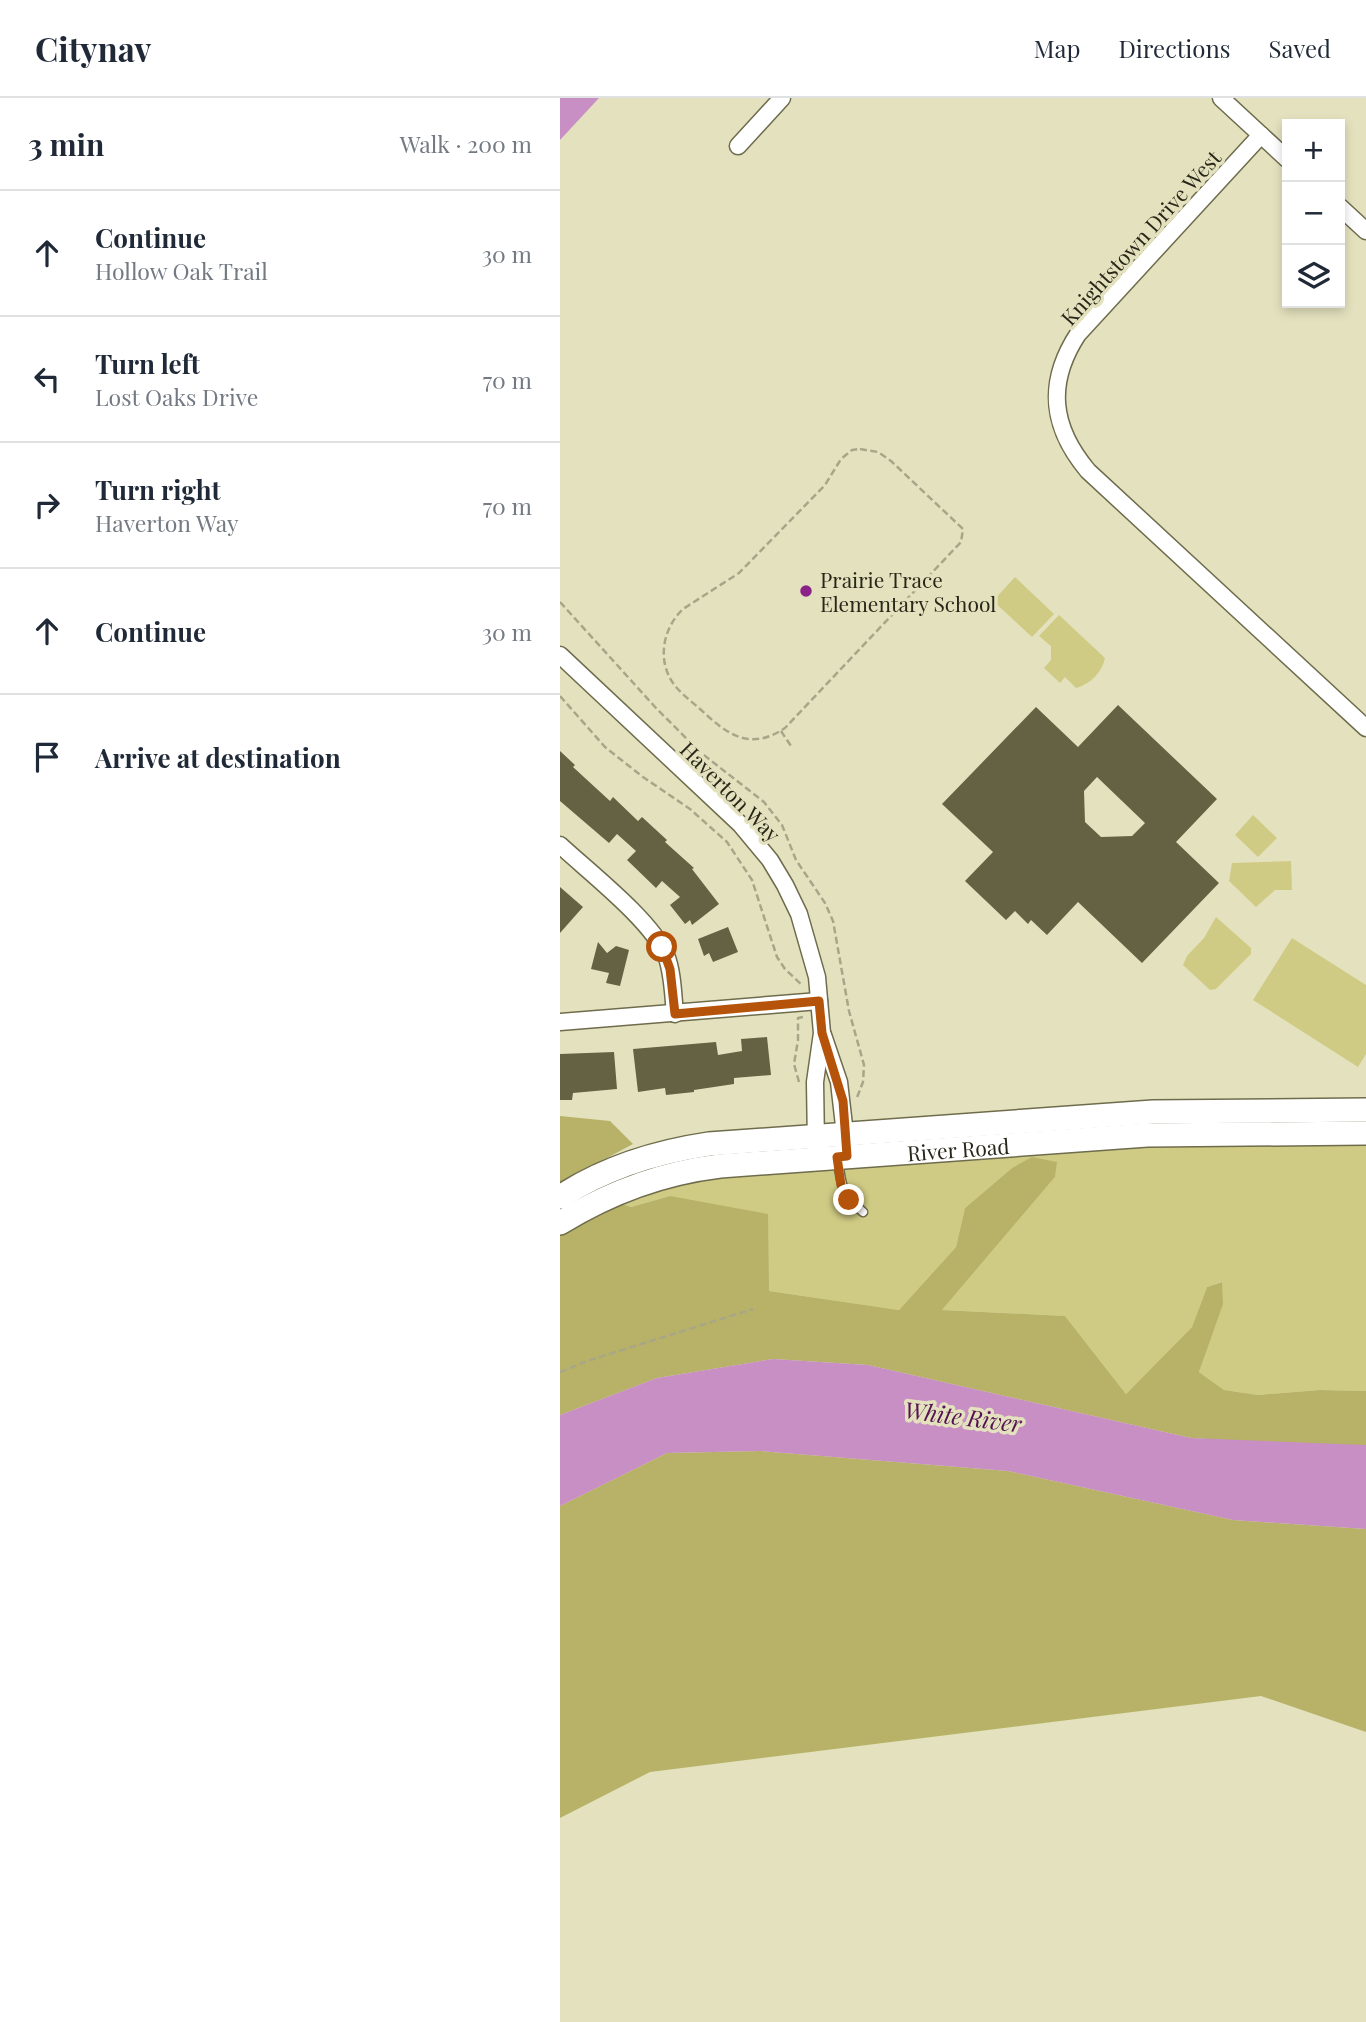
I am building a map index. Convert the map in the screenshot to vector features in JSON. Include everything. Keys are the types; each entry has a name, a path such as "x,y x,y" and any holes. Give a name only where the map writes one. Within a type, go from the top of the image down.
{"main road":[{"name":"River Road","path":"560,1223 605,1198 660,1177 720,1166 1153,1112 1366,1110"},
{"name":"River Road","path":"560,1197 599,1174 652,1154 709,1144 816,1135 837,1152 1147,1135 1366,1133"}],"street":[{"path":"738,146 782,98"},
{"path":"1221,98 1282,154"},
{"name":"Knightstown Drive West","path":"1261,135 1083,328 1062,363 1057,393 1059,422 1065,438 1087,471 1366,728"},
{"path":"1345,212 1366,231"},
{"name":"Haverton Way","path":"560,656 740,824 770,860 799,914 810,946 817,977 811,1002 839,1083 837,1152"},
{"path":"560,845 645,924 657,940 670,969 675,1014"},
{"path":"560,1022 811,1002"},
{"name":"Haverton Way","path":"816,1135 815,1083 822,1033"}],"lane":[{"path":"837,1152 841,1185 849,1200 863,1212"}],"path":[{"path":"860,449 878,452 959,525 964,536 781,731 760,739 745,739 724,731 676,687 671,679 663,651 668,631 683,609 739,573 825,485 846,454 860,449"},
{"path":"560,696 605,747 690,809 727,842 752,880 777,957 803,986 811,1002 803,1017 798,1018 799,1040 794,1064 801,1091"},
{"path":"781,731 791,746"},
{"path":"560,1372 753,1309"}],"shaded area":[{"path":"1015,577 1054,614 1032,637 993,601"},
{"path":"1059,615 1105,658 1095,677 1076,688 1065,677 1060,683 1044,668 1051,660 1051,646 1039,636"},
{"path":"1253,815 1277,838 1258,857 1235,835"},
{"path":"1291,861 1292,890 1275,890 1256,907 1229,881 1232,863"},
{"path":"1216,917 1251,948 1251,954 1216,989 1210,990 1183,965"},
{"path":"1292,938 1366,985 1366,1054 1358,1067 1253,1000"},
{"path":"560,1116 610,1121 633,1144 560,1183"},
{"path":"1366,1132 1366,1391 1320,1390 1258,1395 1224,1390 1199,1372 1222,1304 1221,1282 1207,1287 1192,1327 1126,1394 1065,1316 942,1310 1055,1177 1056,1162 1032,1158 1012,1168 965,1208 956,1247 899,1310 769,1291 670,1196 631,1207 605,1198 660,1177"},
{"path":"1032,1157 1057,1162 1055,1177 942,1310 1065,1316 1126,1394 1192,1327 1207,1287 1222,1282 1223,1304 1199,1372 1224,1390 1258,1395 1320,1390 1366,1391 1366,1448 1191,1438 868,1365 773,1359 657,1378 560,1415 560,1223 605,1198 631,1207 670,1196 768,1214 769,1291 899,1310 956,1247 965,1208 1012,1168"},
{"path":"760,1451 1008,1471 1233,1520 1366,1529 1366,1732 1261,1696 650,1772 560,1818 560,1506 667,1453"}],"water":[{"path":"560,98 599,98 560,140"},
{"name":"White River","path":"773,1359 868,1365 1191,1438 1366,1445 1366,1529 1233,1520 1008,1471 760,1451 667,1453 560,1506 560,1415 657,1378"}],"building":[{"path":"1118,705 1217,799 1176,842 1219,883 1142,963 1078,902 1047,935 1031,920 1028,924 1015,911 1006,920 965,881 993,852 942,804 1036,707 1078,747","holes":["1097,777 1145,823 1132,836 1101,837 1085,822 1084,791"]},
{"path":"560,751 575,765 573,767 610,801 613,797 638,821 642,817 667,840 665,842 694,868 692,869 719,904 692,925 690,920 685,924 670,905 680,897 662,881 656,888 627,860 636,851 617,834 609,843 560,801"},
{"path":"560,887 583,907 560,933"},
{"path":"728,927 738,952 713,962 709,953 704,956 698,939"},
{"path":"598,942 607,953 616,946 629,950 620,986 606,983 609,973 591,969"},
{"path":"767,1037 771,1075 734,1078 734,1084 694,1092 666,1095 665,1088 638,1092 633,1049 716,1042 718,1055 742,1051 741,1039"},
{"path":"614,1052 617,1089 573,1093 572,1100 560,1100 560,1054"}],"place":[{"name":"Prairie Trace Elementary School","path":"806,591"}],"route":[{"path":"662,947 670,969 675,1014 819,1001 822,1033 843,1101 847,1156 837,1157 841,1185 849,1200"}]}
